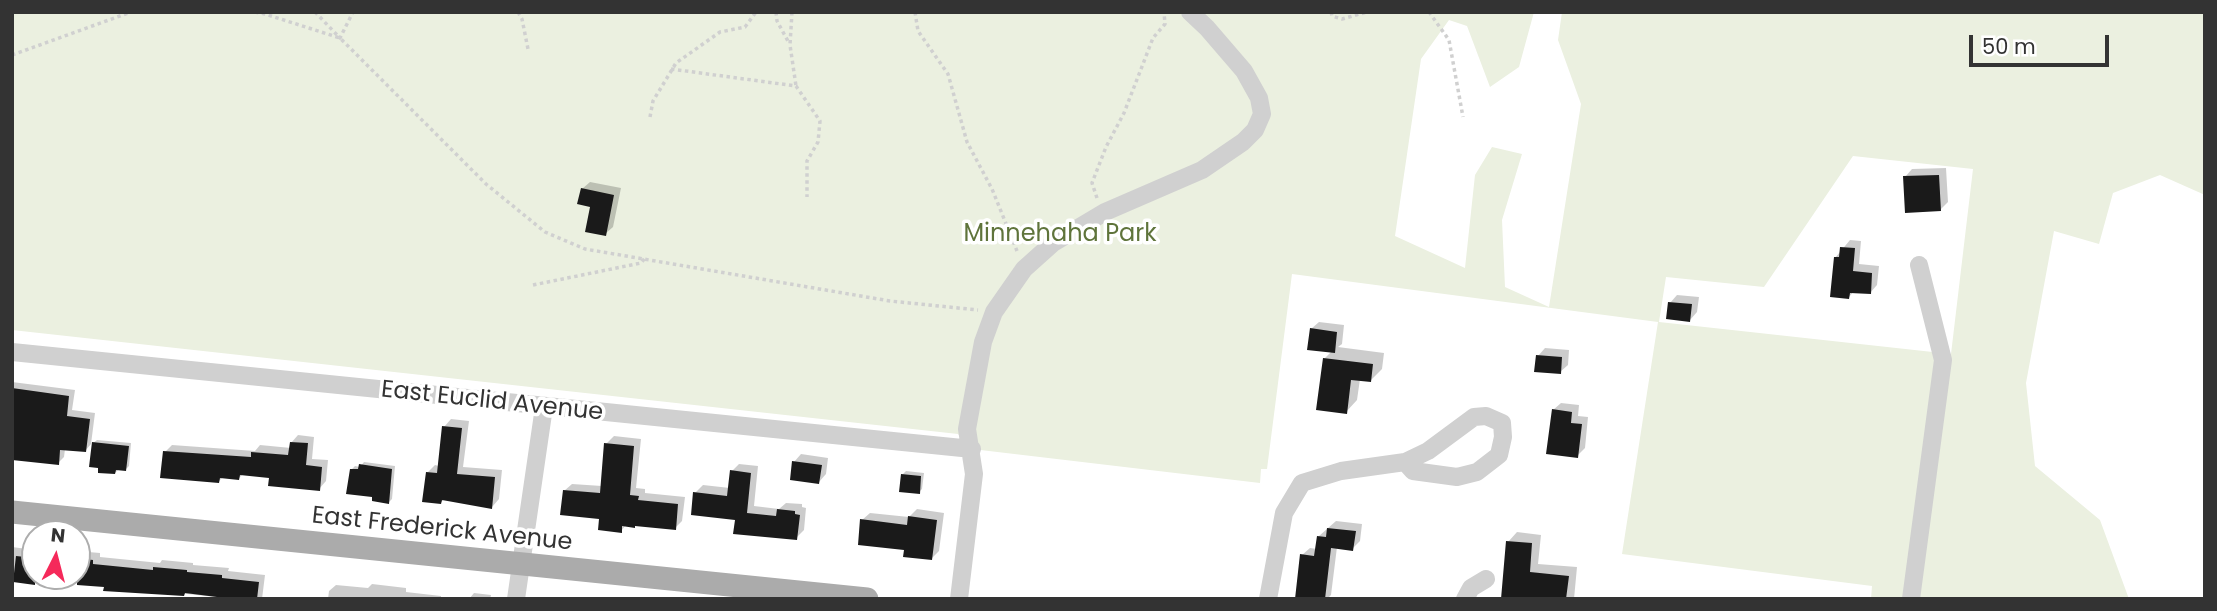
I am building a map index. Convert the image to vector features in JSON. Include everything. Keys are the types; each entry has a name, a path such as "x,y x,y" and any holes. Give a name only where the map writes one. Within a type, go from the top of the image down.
{"main road":[{"name":"East Frederick Avenue","path":"12,512 867,599"}],"street":[{"path":"959,599 974,474 967,429 983,342 994,312 1024,269 1053,243 1105,212 1202,170 1243,142 1255,130 1262,114 1259,98 1244,71 1190,12"},
{"path":"1911,599 1943,360 1919,265"},
{"name":"East Euclid Avenue","path":"12,352 972,449"},
{"path":"516,599 544,407"},
{"path":"1268,599 1284,513 1302,483 1341,471 1405,462 1429,451 1474,417 1486,416 1502,422 1503,437 1499,455 1477,472 1457,477 1413,471 1405,462"},
{"path":"1465,599 1471,588 1486,579"}],"path":[{"path":"12,55 131,12"},
{"path":"255,12 340,38"},
{"path":"315,12 486,184 545,232 585,249 890,301 994,312"},
{"path":"340,38 353,12"},
{"path":"518,12 528,49"},
{"path":"650,117 653,101 676,63 720,32 745,27 756,12"},
{"path":"776,12 777,22 790,45"},
{"path":"792,12 790,45 796,86 820,121 818,142 807,161 807,197"},
{"path":"915,12 918,31 948,74 967,142 992,189 1024,269"},
{"path":"1105,212 1095,195 1092,183 1106,147 1124,113 1153,38 1165,24 1164,12"},
{"path":"1331,12 1332,16 1342,19 1367,12"},
{"path":"1429,12 1449,40 1463,117"},
{"path":"671,69 796,86"},
{"path":"533,285 641,263 645,258"}],"green space":[{"name":"Minnehaha Park","path":"12,12 1534,12 1519,67 1490,87 1467,26 1449,20 1421,59 1395,236 1465,268 1475,175 1492,147 1522,154 1502,220 1505,287 1549,307 1581,104 1558,40 1562,12 2205,12 2205,195 2160,175 2113,193 2099,244 2054,231 2026,383 2035,466 2100,520 2129,599 1871,599 1872,586 1622,554 1658,322 1292,274 1267,469 1261,469 1260,483 972,449 958,434 12,330","holes":["1853,156 1973,169 1951,354 1659,322 1666,277 1764,287"]}],"building":[{"path":"1939,175 1941,211 1905,213 1903,176"},
{"path":"581,188 614,195 606,236 585,232 590,207 577,204"},
{"path":"1840,247 1855,248 1853,271 1872,273 1871,294 1850,293 1849,299 1830,297 1834,257 1839,257"},
{"path":"1668,302 1692,304 1690,322 1666,319"},
{"path":"1310,328 1337,332 1335,353 1307,350"},
{"path":"1536,355 1562,357 1561,374 1534,372"},
{"path":"1323,358 1373,364 1371,382 1351,380 1347,414 1316,410"},
{"path":"12,388 69,396 67,416 90,419 86,452 60,450 59,465 12,460"},
{"path":"1552,409 1572,412 1571,423 1582,424 1578,458 1546,454"},
{"path":"442,426 462,428 457,474 495,477 492,509 442,500 441,504 422,502 426,472 437,473"},
{"path":"92,442 129,446 126,471 116,470 115,474 98,473 98,468 89,467"},
{"path":"290,442 308,443 306,465 322,467 320,491 268,486 269,478 240,475 239,480 220,478 219,483 160,478 163,451 251,457 251,452 288,455"},
{"path":"604,443 634,446 630,495 639,496 638,500 678,504 676,530 622,526 622,533 598,530 599,519 560,515 563,490 600,493"},
{"path":"792,461 822,465 819,484 790,480"},
{"path":"359,464 392,469 389,504 372,501 372,497 346,494 350,469 358,469"},
{"path":"730,470 751,473 747,513 776,516 777,509 795,511 795,514 800,515 797,540 733,534 735,520 691,515 693,492 727,496"},
{"path":"901,474 921,476 920,494 899,492"},
{"path":"908,516 937,520 932,560 903,557 904,550 858,545 860,519 907,525"},
{"path":"1327,528 1356,531 1353,551 1331,548 1325,599 1295,599 1300,554 1314,556 1317,536 1326,537"},
{"path":"1506,541 1532,543 1530,572 1569,576 1566,599 1501,599"},
{"path":"16,556 21,557 21,583 13,582"},
{"path":"91,560 93,564 153,570 153,567 187,570 222,575 222,578 259,582 257,599 185,593 184,596 103,591 104,587 91,586"}]}
